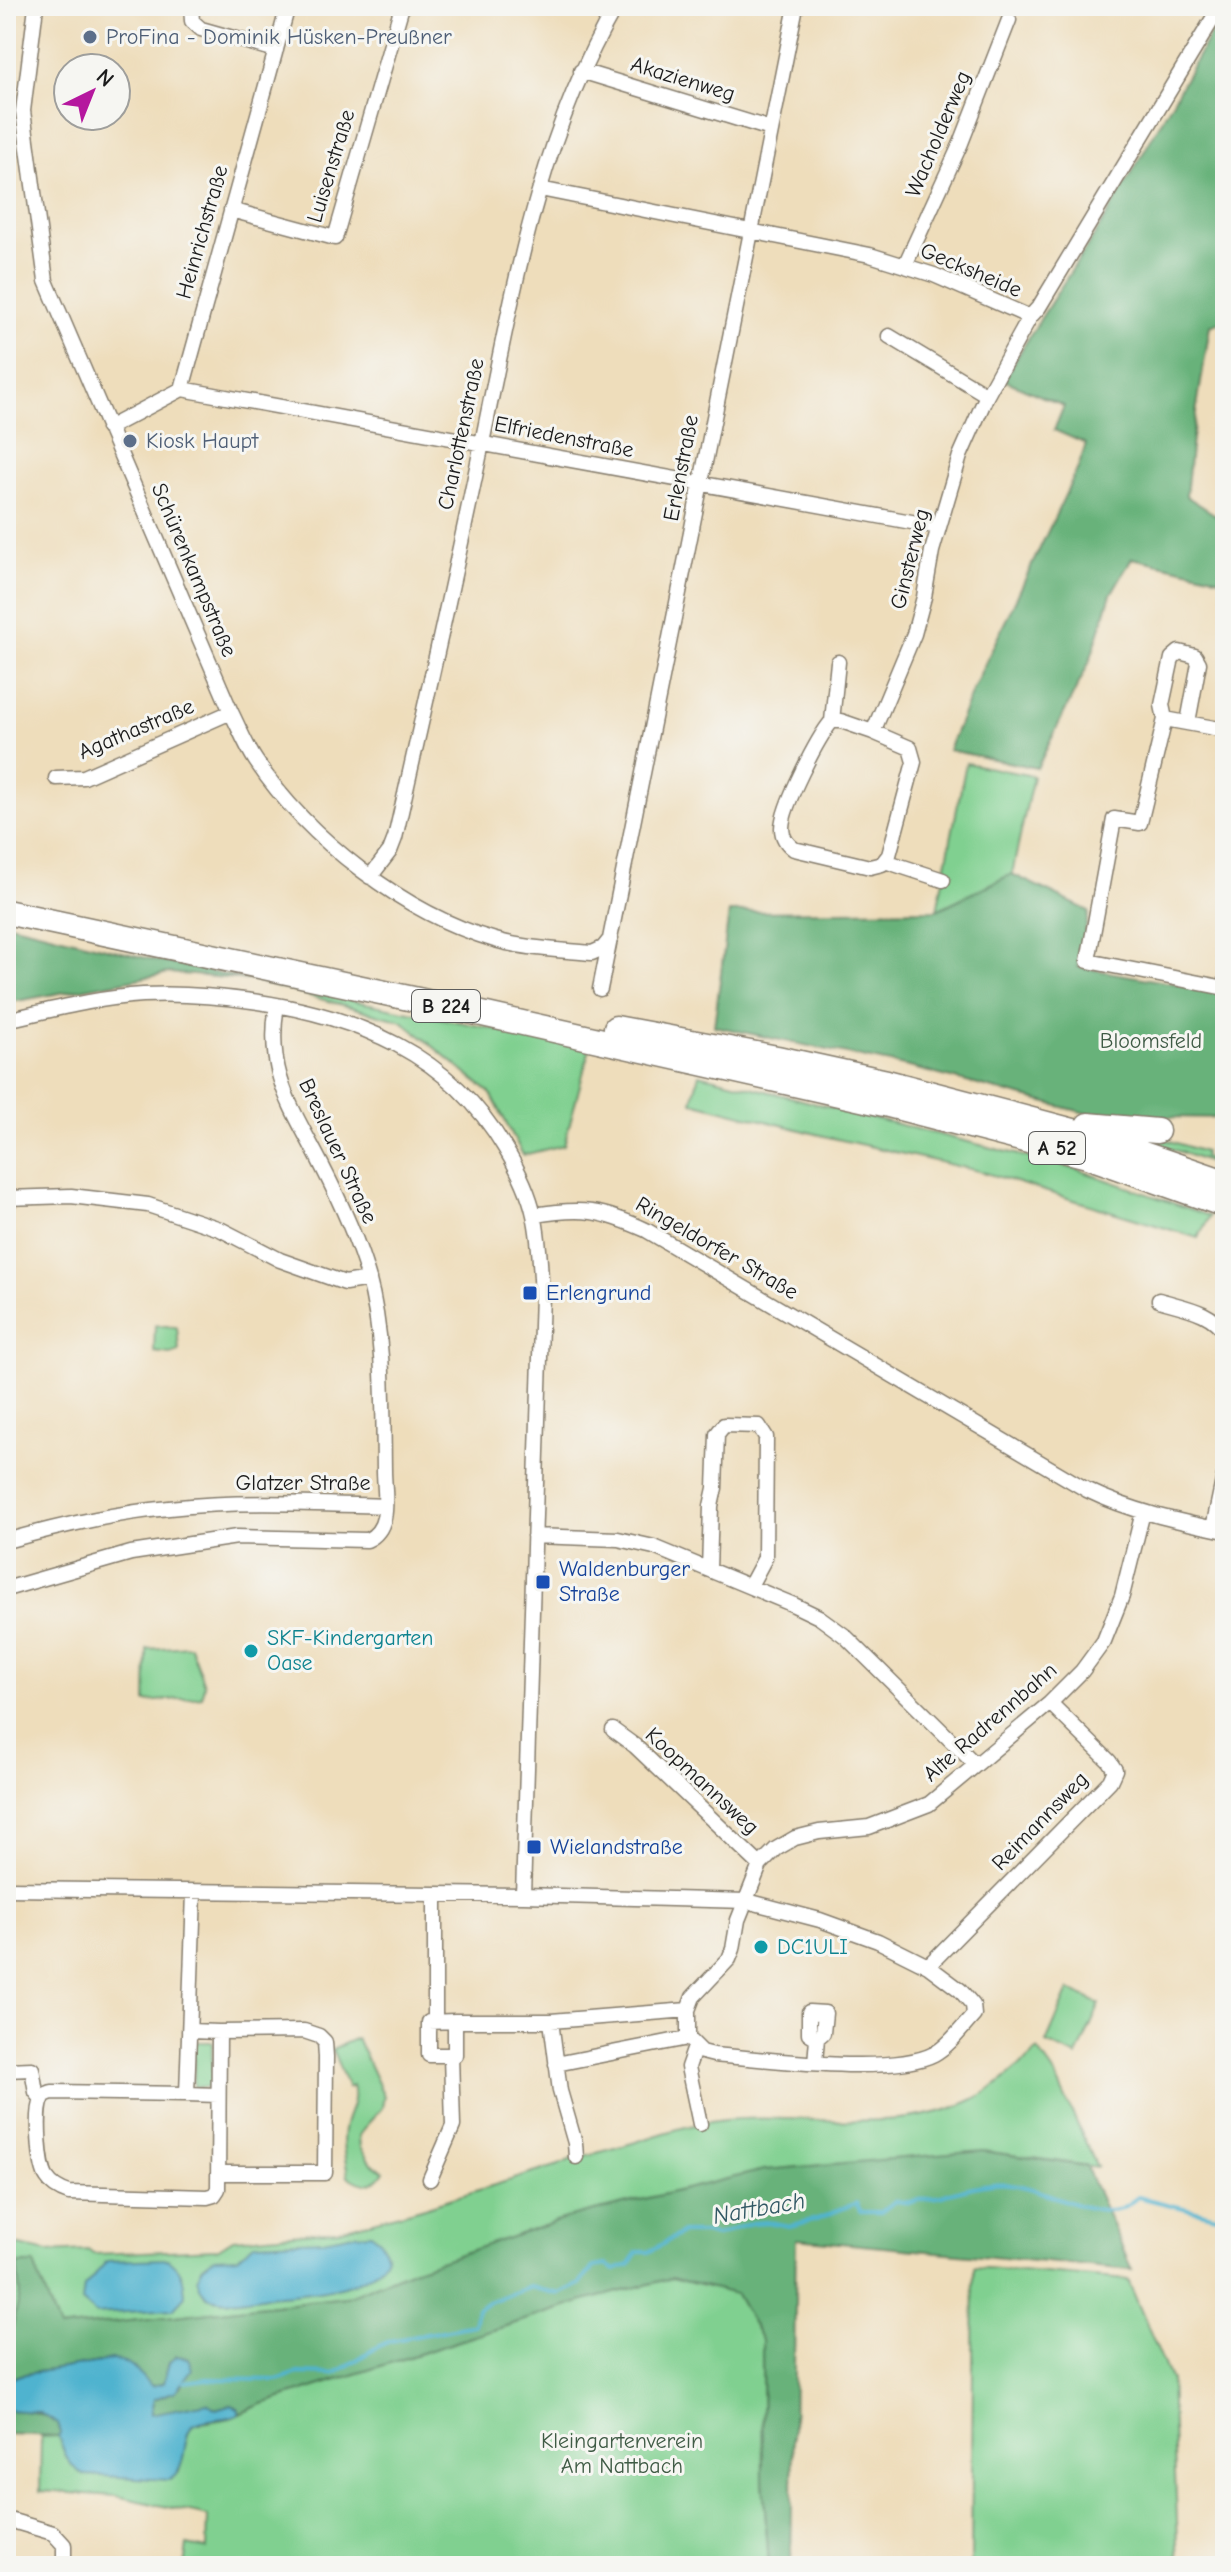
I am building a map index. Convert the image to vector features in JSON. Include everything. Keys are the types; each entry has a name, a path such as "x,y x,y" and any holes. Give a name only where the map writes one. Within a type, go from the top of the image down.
{"highway":[{"name":"B 224","path":"6,899 462,996 886,1093"},
{"name":"B 224","path":"6,912 460,1009 886,1093"},
{"name":"A 52","path":"886,1093 1056,1126 1225,1182"},
{"name":"A 52","path":"886,1093 1087,1156 1225,1205"},
{"path":"1056,1126 1093,1125 1157,1131"}],"street":[{"name":"Schürenkampstraße","path":"36,6 23,111 44,272 54,303 254,759 282,796 339,852 370,877 417,907 498,941 592,953 603,948 611,938"},
{"path":"191,6 192,21 201,29 276,50"},
{"name":"Heinrichstraße","path":"182,389 288,6"},
{"name":"Luisenstraße","path":"231,210 335,238 402,6"},
{"name":"Charlottenstraße","path":"370,877 390,851 395,838 496,371 540,189 558,128 581,71 616,6"},
{"name":"Erlenstraße","path":"600,989 796,6"},
{"name":"Gecksheide","path":"540,189 750,230 905,265 1030,317 1186,66 1215,15 1216,6"},
{"name":"Wacholderweg","path":"905,265 961,143 1009,20"},
{"name":"Akazienweg","path":"581,71 771,129"},
{"name":"Ginsterweg","path":"873,732 914,634 939,527 960,456 987,395 1030,317"},
{"path":"889,336 987,395"},
{"path":"108,428 182,389"},
{"name":"Elfriedenstraße","path":"182,389 939,527"},
{"path":"1188,722 1199,663 1195,656 1179,652 1172,658 1163,701 1165,719 1140,823 1114,819 1088,961 1225,988"},
{"path":"832,721 873,732 910,748 914,757 889,855 885,861 870,867 794,849 784,836 783,820 799,779 823,731 832,721 838,662"},
{"name":"Agathastraße","path":"56,778 84,777 231,712"},
{"path":"1165,719 1225,730"},
{"path":"885,861 943,880"},
{"path":"6,1020 95,1000 146,995 217,996 330,1016 378,1034 417,1055 452,1083 488,1120 515,1165 535,1215 542,1294 523,1895"},
{"name":"Breslauer Straße","path":"277,1005 272,1032 282,1087 350,1223 369,1279 379,1334 383,1390 385,1506"},
{"path":"6,1198 71,1196 148,1205 220,1229 280,1260 345,1283 369,1279"},
{"name":"Ringeldorfer Straße","path":"535,1215 568,1209 612,1215 646,1230 1113,1503 1219,1530 1225,1471"},
{"path":"1159,1300 1202,1313 1221,1325 1225,1334"},
{"path":"709,1570 717,1434 724,1425 759,1426 766,1437 765,1558 750,1586"},
{"name":"Glatzer Straße","path":"6,1541 97,1518 170,1507 263,1504 385,1506 382,1529 377,1536 367,1540 237,1537 131,1553 6,1589"},
{"name":"Alte Radrennbahn","path":"760,1865 776,1849 795,1838 819,1832 869,1827 929,1804 1050,1703 1082,1671 1104,1641 1122,1596 1143,1512"},
{"path":"534,1536 618,1539 654,1547 819,1617 845,1636 976,1765"},
{"name":"Reimannsweg","path":"928,1966 1110,1781 1115,1770 1109,1761 1050,1703"},
{"name":"Koopmannsweg","path":"613,1730 635,1746 760,1865"},
{"path":"700,2124 688,2067 691,2042 688,2010 693,1997 729,1959 738,1920 760,1865"},
{"path":"6,1889 747,1901 820,1920 878,1941 928,1966 973,2005 974,2015 935,2054 911,2061 887,2064 815,2063 714,2055 702,2052 691,2042"},
{"path":"187,2094 194,1892"},
{"path":"435,1895 435,2022"},
{"path":"455,2021 455,2055 429,2055 429,2022 455,2021 551,2021 688,2010"},
{"path":"551,2021 560,2091 576,2157"},
{"path":"189,2031 312,2032 325,2042 325,2173 218,2173"},
{"path":"6,2070 32,2069 36,2092 42,2099 40,2141 43,2171 52,2184 69,2193 207,2197 214,2195 218,2189 219,2032"},
{"path":"815,2063 817,2038"},
{"path":"556,2064 691,2042"},
{"path":"430,2179 453,2126 451,2055"},
{"path":"42,2099 52,2092 218,2095"},
{"path":"6,2519 53,2533 64,2545 64,2566"}],"green space":[{"path":"1225,9 1225,320 1210,326 1186,496 1225,521 1225,581 1132,558 1111,594 1090,661 1037,768 948,750 973,689 1078,468 1086,444 1054,430 1064,406 1005,378 1103,222"},
{"path":"966,763 1033,776 1012,874 937,910"},
{"name":"Bloomsfeld","path":"1012,874 1089,911 1078,967 1225,992 1225,1118 1097,1116 909,1067 714,1026 729,912 937,910"},
{"path":"6,923 158,961 250,980 169,973 6,1003"},
{"path":"250,980 590,1048 564,1145 523,1155 491,1094 402,1021"},
{"path":"699,1074 1079,1170 1210,1216 1198,1238 979,1171 692,1102"},
{"path":"1155,1136 1204,1152 1203,1157 1225,1165 1225,1169 1139,1140"},
{"path":"155,1325 177,1327 179,1351 171,1354 154,1352"},
{"path":"190,1646 204,1684 202,1697 146,1702 147,1649"},
{"path":"1069,1990 1100,2004 1077,2057 1046,2043"},
{"path":"357,2038 384,2096 382,2108 359,2136 360,2148 371,2163 384,2171 368,2184 348,2176 343,2136 353,2092 352,2086 348,2088 332,2049"},
{"path":"194,2042 212,2042 212,2087 194,2087"},
{"path":"1038,2050 1053,2071 1097,2167 983,2151 415,2269 347,2297 58,2329 34,2265 17,2265 20,2295 10,2338 6,2342 6,2227 15,2245 48,2252 88,2250 93,2254 217,2249 233,2239 338,2230 411,2211 576,2157 699,2124 749,2119 882,2120 946,2110 984,2093"},
{"path":"983,2151 1086,2166 1132,2270 796,2239 791,2566 769,2566 763,2480 762,2340 736,2294 672,2278 584,2301 239,2414 239,2409 232,2404 216,2409 183,2409 150,2414 154,2399 176,2390 186,2376 188,2358 176,2356 169,2363 163,2383 152,2386 112,2360 20,2375 6,2381 6,2342 10,2338 20,2295 17,2264 34,2264 59,2329 346,2297 415,2269 574,2216 764,2170"},
{"path":"974,2267 1128,2280 1171,2381 1179,2566 971,2566"},
{"name":"Kleingartenverein Am Nattbach","path":"672,2278 736,2294 762,2340 763,2480 769,2566 184,2566 187,2545 207,2549 208,2516 117,2496 40,2491 41,2437 58,2436 71,2464 86,2475 179,2472 189,2430 195,2424 231,2418 262,2404 584,2301"},
{"path":"6,2410 46,2416 59,2424 61,2434 6,2434"}],"water":[{"path":"371,2233 380,2240 387,2256 379,2268 351,2284 298,2294 224,2300 205,2294 197,2278 203,2266 214,2258 238,2257 254,2243 323,2240"},
{"path":"168,2259 180,2271 185,2290 185,2296 173,2309 96,2314 82,2302 84,2287 107,2261"},
{"path":"176,2356 188,2358 192,2369 176,2391 154,2399 150,2414 207,2403 216,2409 232,2404 239,2409 239,2414 200,2422 190,2428 180,2468 169,2480 86,2475 68,2459 58,2436 61,2433 58,2424 38,2412 6,2410 6,2381 20,2375 112,2360 131,2366 152,2386 163,2383 169,2363"}],"waterway":[{"name":"Nattbach","path":"184,2382 207,2379 277,2380 298,2373 334,2374 390,2341 474,2325 477,2309 530,2287 559,2294 580,2284 594,2267 606,2265 615,2270 629,2265 638,2252 649,2252 681,2233 716,2236 751,2223 789,2226 817,2219 856,2203 861,2212 881,2212 895,2201 913,2202 979,2186 1010,2184 1092,2208 1120,2208 1138,2197 1225,2218"}],"railway":[{"path":"6,19 8,6"}],"place":[{"name":"ProFina - Dominik Hüsken-Preußner","path":"90,37"},
{"name":"Kiosk Haupt","path":"130,441"},
{"name":"Erlengrund","path":"530,1293"},
{"name":"Waldenburger Straße","path":"543,1582"},
{"name":"SKF-Kindergarten Oase","path":"251,1651"},
{"name":"Wielandstraße","path":"534,1847"},
{"name":"DC1ULI","path":"761,1947"}]}
